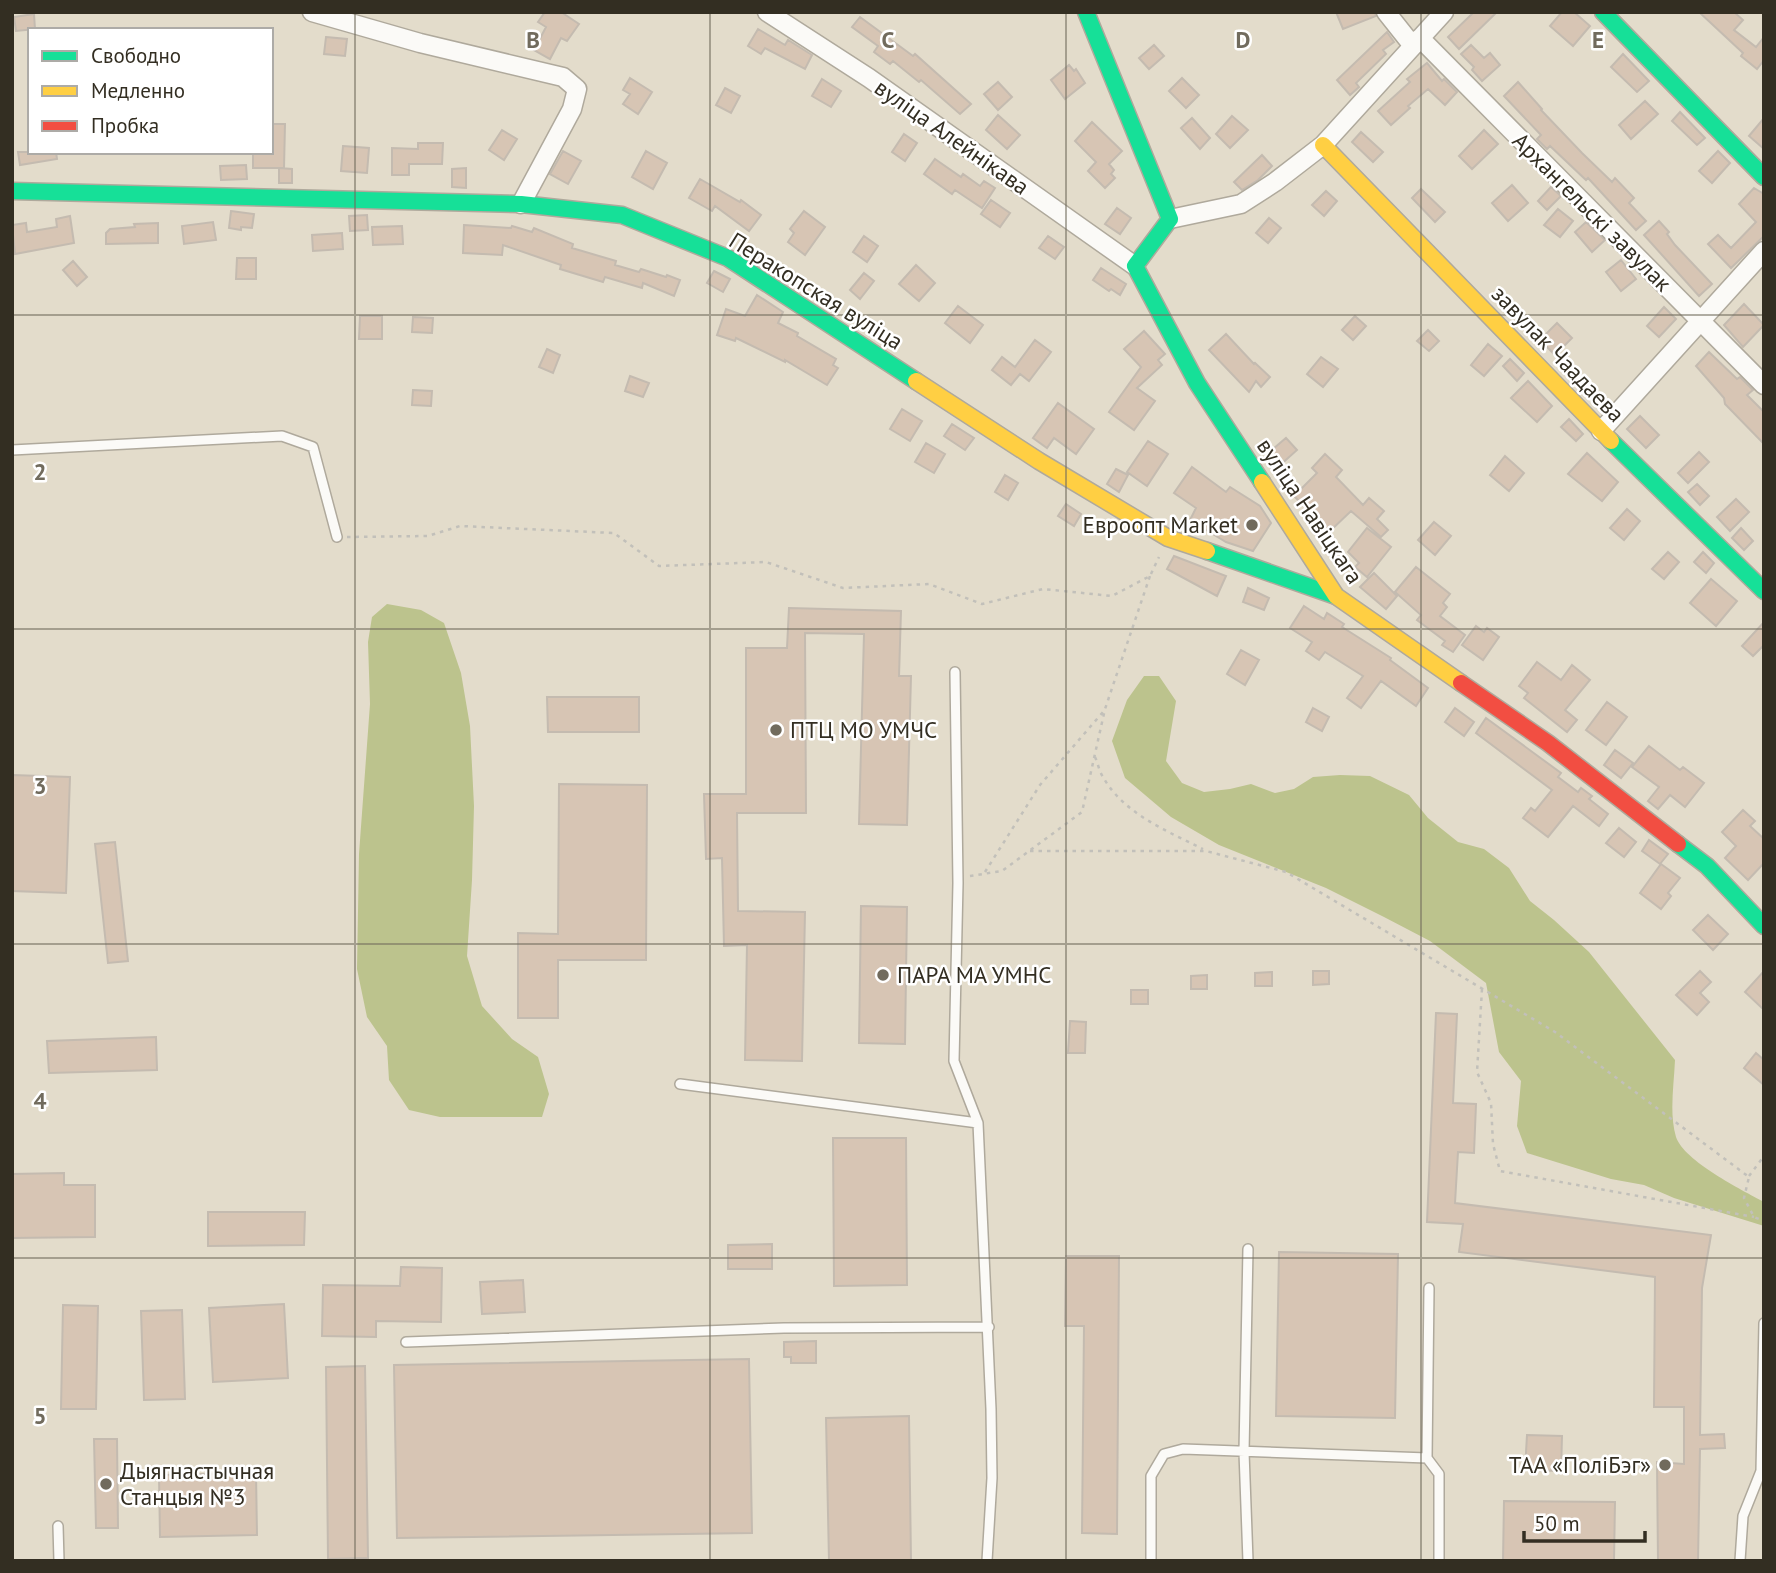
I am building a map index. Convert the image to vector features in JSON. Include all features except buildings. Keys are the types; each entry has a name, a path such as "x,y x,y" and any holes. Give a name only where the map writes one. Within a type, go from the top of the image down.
{"street":[{"path":"312,12 419,43 563,77 577,89 572,109 521,204"},
{"name":"вуліца Алейнікава","path":"767,12 869,78 1135,266"},
{"path":"1086,12 1170,219"},
{"name":"Архангельскі завулак","path":"1386,12 1764,385"},
{"path":"1135,266 1170,219 1250,200 1323,145 1444,12"},
{"path":"1603,12 1764,177"},
{"name":"завулак Чаадаева","path":"1323,145 1601,431 1764,591"},
{"name":"Перакопская вуліца","path":"12,191 521,204 622,215 728,258 1039,461 1168,538 1336,596"},
{"path":"1601,431 1764,251"},
{"name":"вуліца Навіцкага","path":"1135,266 1197,383 1336,596 1548,743 1686,849 1707,866 1764,926"}],"lane":[{"path":"12,450 282,436 313,447 337,537"},
{"path":"955,672 958,883 954,1061 978,1123 989,1327 992,1478 987,1561"},
{"path":"680,1084 978,1123"},
{"path":"1248,1249 1244,1452 1248,1561"},
{"path":"1429,1287 1427,1458 1438,1474 1439,1561"},
{"path":"1740,1561 1743,1517 1761,1471 1764,1323"},
{"path":"406,1342 770,1329 989,1327"},
{"path":"1151,1561 1151,1476 1164,1454 1183,1449 1427,1458"},
{"path":"58,1526 59,1561"}],"path":[{"path":"337,537 428,536 460,526 614,533 659,566 766,562 843,588 929,584 982,604 1043,589 1112,596 1150,576"},
{"path":"958,883 966,877 1002,871 1082,812 1105,709 1150,576 1168,538"},
{"path":"984,874 1040,785 1105,709"},
{"path":"1095,755 1103,777 1124,803 1150,822 1206,851 1286,872 1555,1032 1749,1177"},
{"path":"1030,851 1206,851"},
{"path":"1482,989 1477,1072 1491,1103 1493,1144 1500,1171 1764,1221"},
{"path":"1754,1217 1744,1198 1749,1177 1764,1156"}],"green space":[{"path":"387,604 421,610 444,623 461,673 470,726 474,806 467,956 482,1006 512,1039 538,1057 549,1094 542,1117 440,1117 409,1110 389,1080 387,1046 367,1017 357,969 359,854 370,704 368,642 372,617"},
{"path":"1144,676 1159,676 1176,701 1166,761 1182,783 1204,792 1251,784 1275,793 1294,789 1313,777 1370,776 1409,795 1428,818 1458,842 1484,849 1509,868 1530,901 1589,952 1675,1060 1672,1109 1676,1137 1690,1156 1702,1165 1764,1202 1764,1226 1674,1198 1644,1185 1611,1179 1527,1153 1517,1126 1521,1081 1499,1052 1486,983 1430,941 1384,917 1326,888 1219,845 1171,817 1125,778 1112,741 1127,700"}],"traffic: fast":[{"path":"1086,12 1170,219 1135,266 1197,383 1262,482"},
{"path":"1603,12 1764,177"},
{"path":"12,191 521,204 622,215 728,258 916,381"},
{"path":"1611,441 1764,591"},
{"path":"1207,551 1336,596"},
{"path":"1678,844 1707,866 1764,926"}],"traffic: slow":[{"path":"1323,145 1611,441"},
{"path":"916,381 1039,461 1168,538 1207,551"},
{"path":"1262,482 1336,596 1461,683"}],"traffic: jam":[{"path":"1461,683 1548,743 1678,844"}],"place":[{"name":"Евроопт Market","path":"1252,525"},
{"name":"ПТЦ МО УМЧС","path":"776,730"},
{"name":"ПАРА МА УМНС","path":"883,975"},
{"name":"ТАА «ПоліБэг»","path":"1665,1465"},
{"name":"Дыягнастычная Станцыя №3","path":"106,1484"}]}
